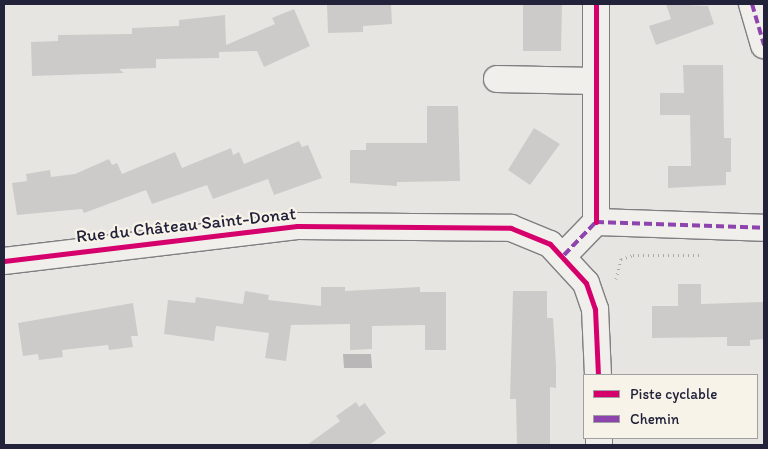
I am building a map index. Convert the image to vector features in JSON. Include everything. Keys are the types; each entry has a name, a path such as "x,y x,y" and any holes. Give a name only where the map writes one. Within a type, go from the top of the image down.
{"street":[{"path":"564,255 596,222 594,82 596,4"},
{"path":"752,4 764,45"},
{"path":"497,79 594,82"},
{"path":"596,222 764,228"},
{"name":"Rue du Château Saint-Donat","path":"4,261 182,237 350,224 512,228 536,236 564,255 586,284 595,309 598,374"}],"path":[{"path":"633,255 708,255"}],"shaded area":[{"path":"343,354 371,354 372,368 344,368"}],"building":[{"path":"327,4 391,4 392,24 363,26 363,32 328,33"},
{"path":"523,4 562,4 561,51 523,51"},
{"path":"666,4 708,6 714,24 656,45 649,26 671,19"},
{"path":"294,9 310,46 264,67 257,51 219,52 219,58 156,59 156,68 119,69 124,73 32,76 31,42 58,41 58,35 132,34 132,28 179,26 179,20 225,15 226,45 275,24 272,18"},
{"path":"683,65 723,65 724,138 731,138 731,172 726,172 726,185 668,188 668,166 691,166 690,115 660,115 660,93 684,93"},
{"path":"427,106 458,106 460,181 397,182 397,186 350,183 350,150 366,150 366,143 427,143"},
{"path":"534,128 560,144 530,185 508,170"},
{"path":"299,141 302,147 308,145 322,178 274,195 268,179 213,199 207,185 152,204 146,190 84,213 82,209 17,215 12,183 27,181 26,174 50,170 51,177 75,174 109,159 112,165 117,163 122,174 175,152 182,168 231,148 233,155 239,152 244,164"},
{"path":"678,284 701,284 701,304 764,302 764,339 750,340 750,346 727,346 727,337 652,338 652,306 678,306"},
{"path":"321,287 345,287 345,291 420,287 420,292 446,292 446,350 425,350 425,325 372,326 372,349 350,350 350,324 291,325 286,361 265,358 269,333 216,326 214,341 164,334 168,300 195,303 196,297 243,304 245,291 269,295 268,300 321,306"},
{"path":"513,291 547,291 547,318 553,318 556,365 556,388 550,387 550,445 517,445 516,399 510,399"},
{"path":"133,303 138,336 131,336 133,347 109,350 108,345 62,350 63,357 39,360 38,354 23,356 18,323"},
{"path":"356,402 359,407 365,403 386,433 369,445 307,445 340,421 336,416"}],"marked path":[{"path":"752,4 764,45"},
{"path":"564,255 596,222 764,228"}],"cycle path":[{"path":"596,4 596,222"},
{"path":"4,261 297,226 511,228 550,244 586,283 595,309 598,374"}]}
